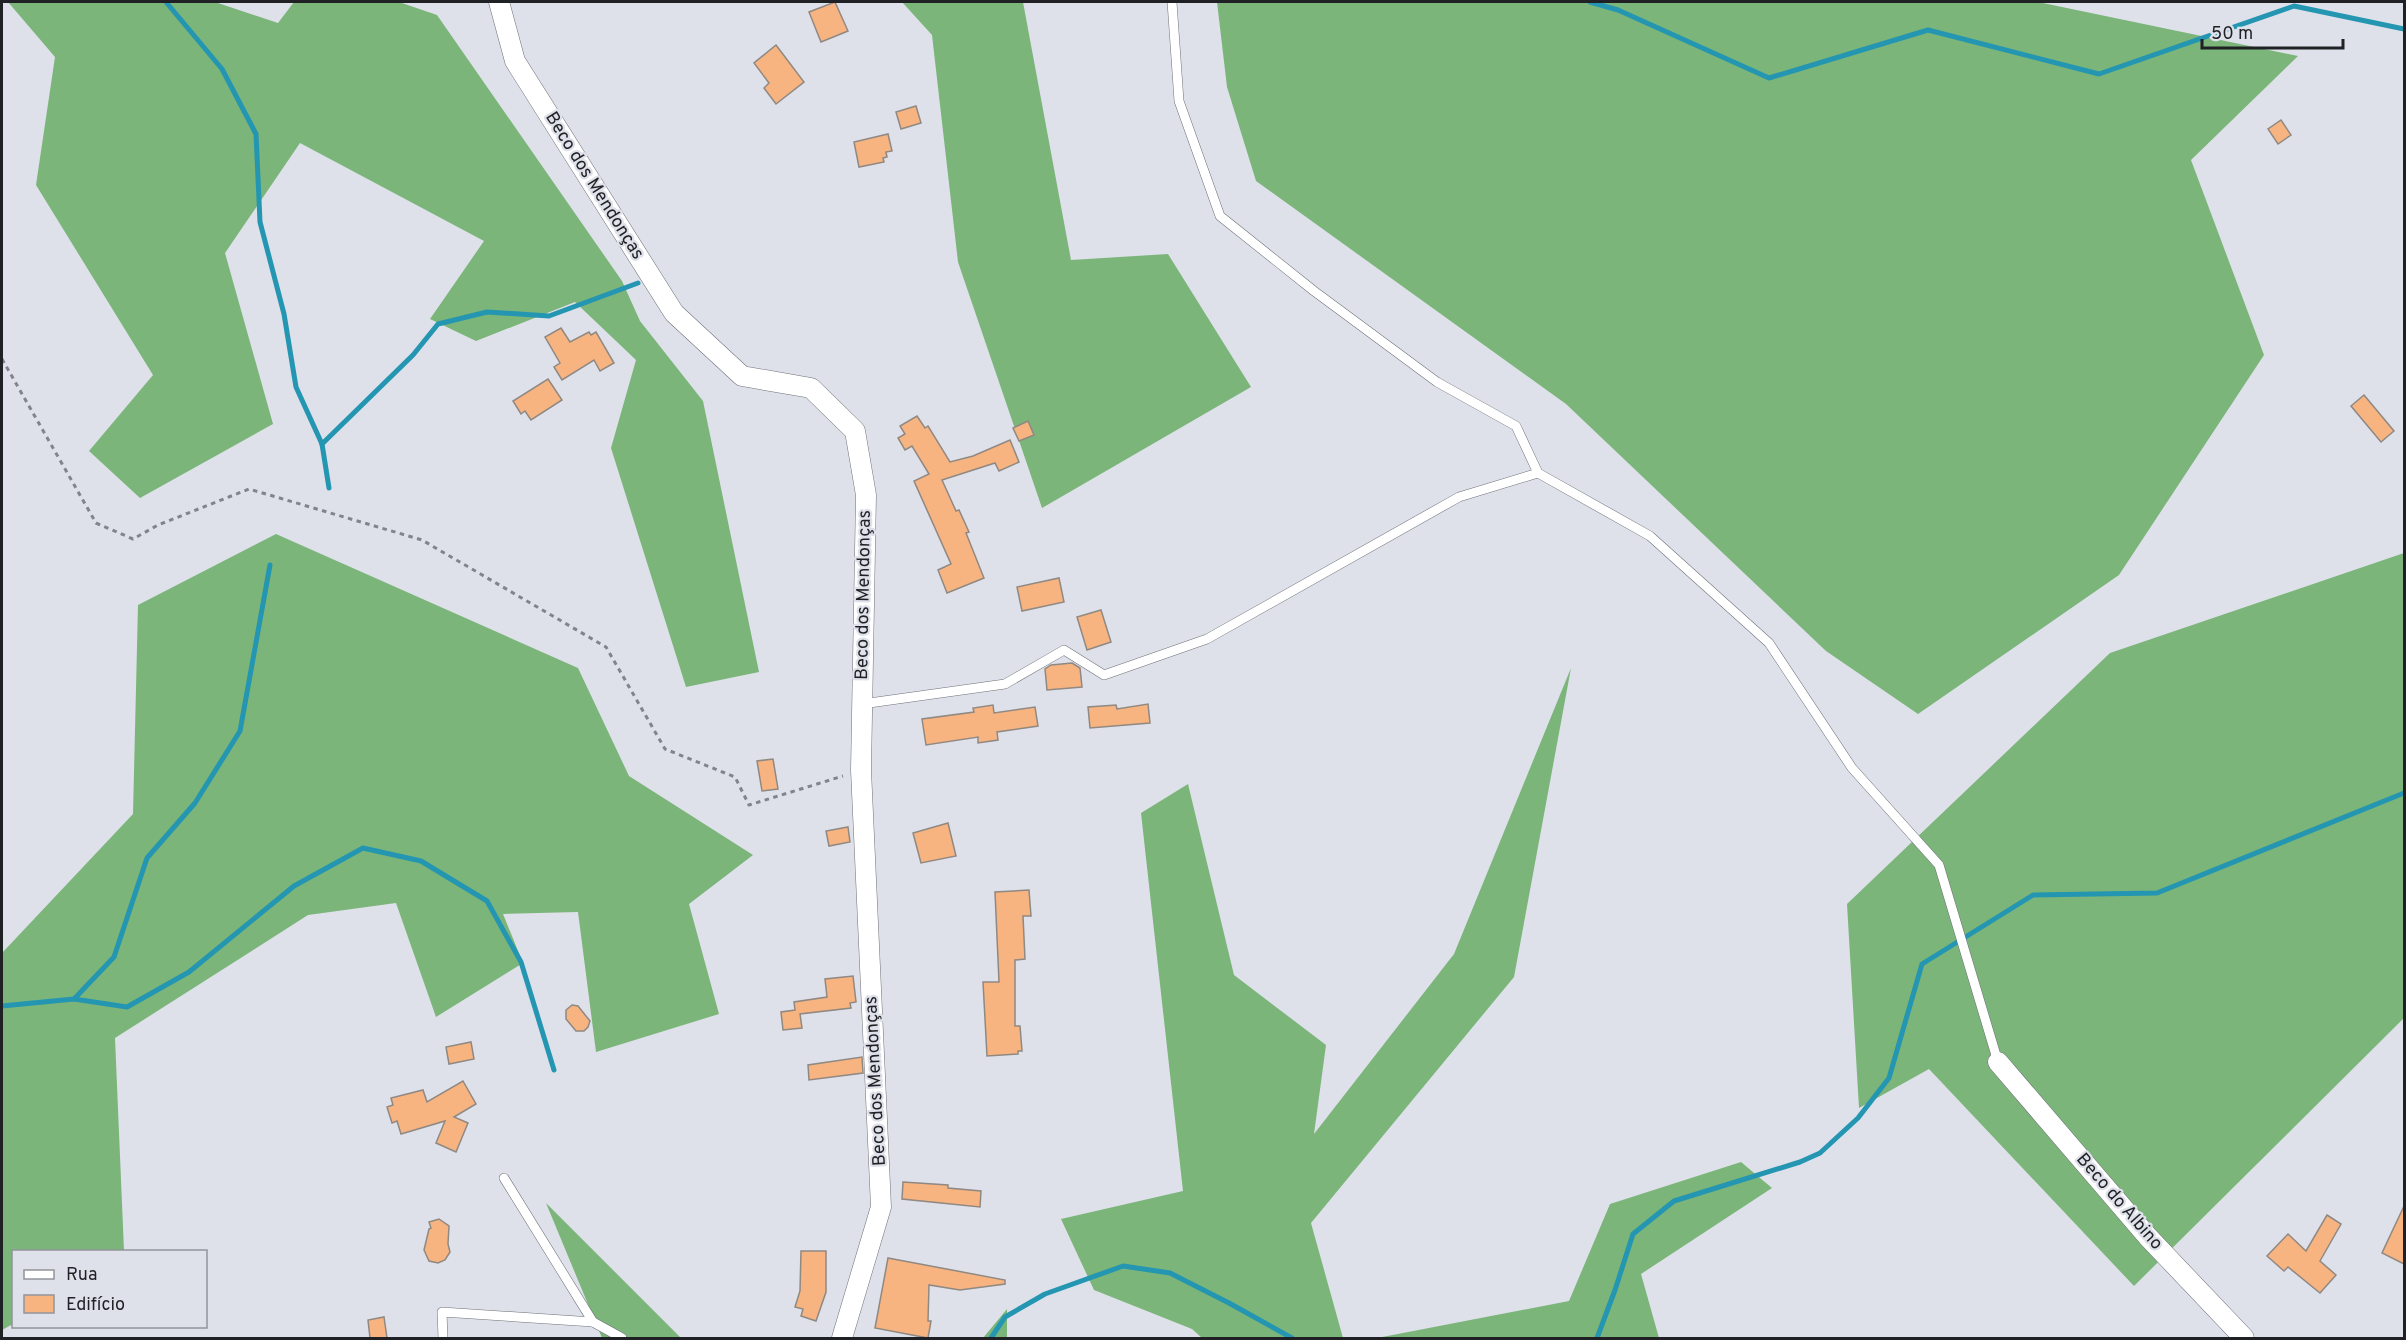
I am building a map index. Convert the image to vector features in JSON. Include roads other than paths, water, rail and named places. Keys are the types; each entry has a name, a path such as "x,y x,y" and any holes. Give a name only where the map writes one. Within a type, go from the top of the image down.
{"street":[{"name":"Beco dos Mendonças","path":"499,2 515,61 674,313 742,376 811,388 855,431 866,495 861,771 881,1207 842,1338"},
{"name":"Beco do Albino","path":"1998,1062 2148,1237 2244,1338"}],"lane":[{"path":"1172,2 1179,101 1220,216 1314,291 1437,382 1516,426 1538,473 1650,536 1769,643 1852,768 1939,865 1998,1062"},
{"path":"862,704 1005,684 1064,650 1104,675 1207,639 1459,497 1538,473"},
{"path":"504,1178 593,1322"},
{"path":"443,1338 442,1312 593,1322 622,1338"}],"waterway":[{"path":"166,2 222,69 256,134 260,222 284,314 296,387 322,444 329,488"},
{"path":"1590,2 1618,10 1769,78 1928,30 2099,74 2294,6 2404,29"},
{"path":"322,444 413,355 438,324 487,312 549,316 638,283"},
{"path":"2,1006 74,999 114,957 147,858 195,803 240,731 270,565"},
{"path":"1597,1338 1633,1234 1674,1201 1800,1162 1820,1153 1858,1118 1889,1078 1922,964 2033,895 2157,893 2404,793"},
{"path":"74,999 127,1007 189,972 294,886 363,848 421,861 487,901 521,962 554,1070"},
{"path":"991,1338 1005,1317 1045,1294 1123,1266 1170,1273 1292,1338"}]}
